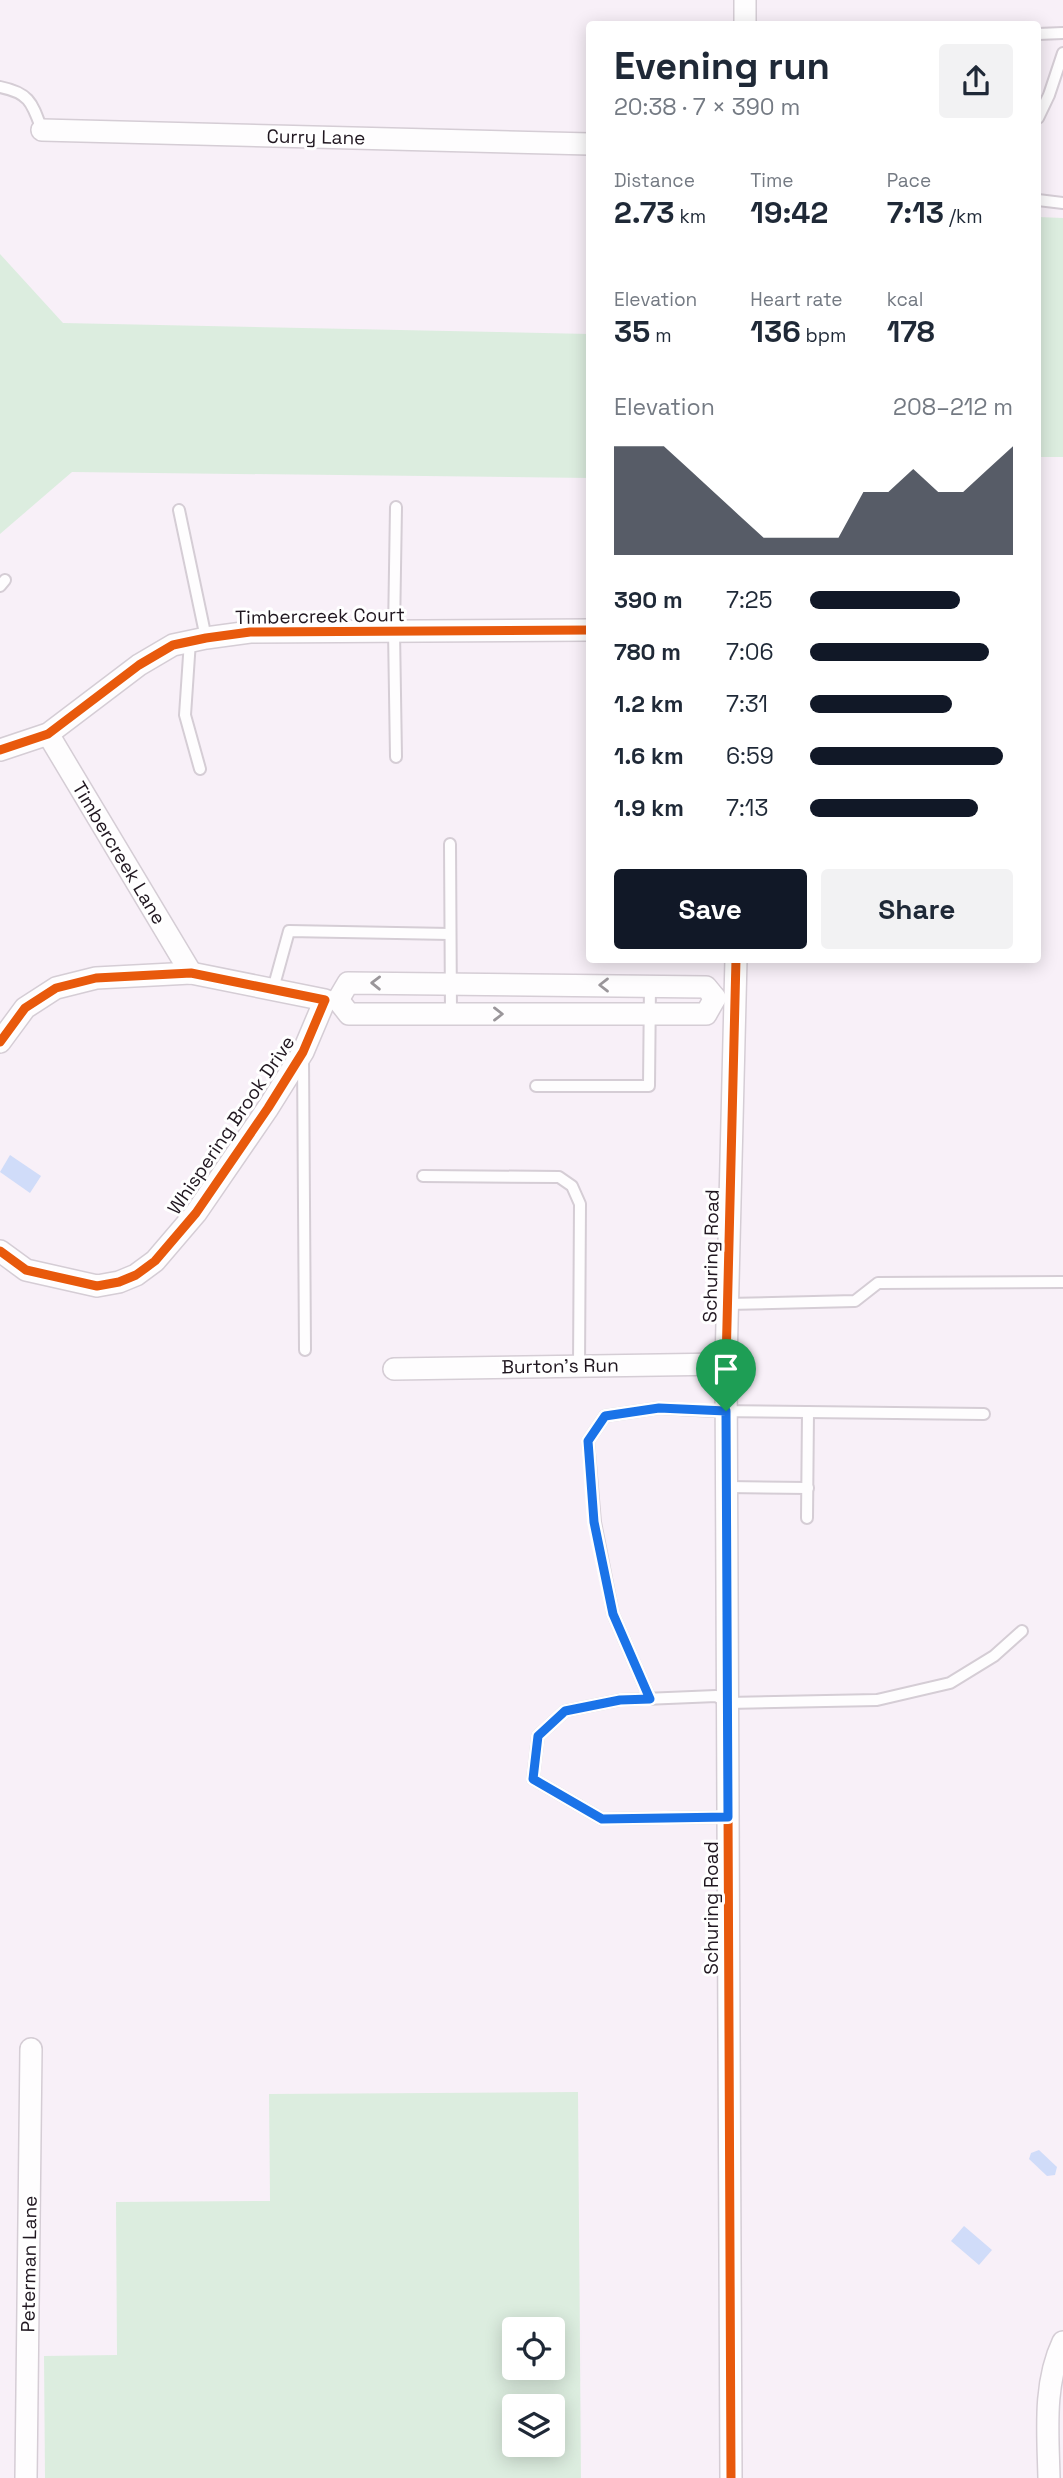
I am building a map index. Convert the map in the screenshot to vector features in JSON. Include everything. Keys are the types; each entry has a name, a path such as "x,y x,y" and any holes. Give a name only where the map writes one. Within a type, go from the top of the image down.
{"street":[{"path":"745,0 745,21"},
{"name":"Curry Lane","path":"42,130 586,144"},
{"name":"Timbercreek Court","path":"0,750 48,734 139,665 173,645 250,632 586,630"},
{"name":"Timbercreek Lane","path":"48,734 191,973"},
{"name":"Schuring Road","path":"731,2478 725,998 735,963"},
{"path":"3,1032 25,1008 56,988 96,978 191,973 332,1000 349,1014 706,1014 725,998 706,986 348,983 332,1000"},
{"name":"Whispering Brook Drive","path":"0,1251 26,1270 97,1286 119,1282 136,1275 155,1261 196,1213 303,1052 332,1000"},
{"name":"Burton's Run","path":"394,1369 726,1364"},
{"name":"Peterman Lane","path":"26,2478 31,2049"},
{"path":"1049,2478 1048,2418 1051,2378 1063,2342"}],"lane":[{"path":"1041,34 1063,33"},
{"path":"1041,112 1063,53"},
{"path":"0,87 19,91 33,105 42,130"},
{"path":"1041,200 1063,203"},
{"path":"396,507 396,757"},
{"path":"179,510 198,640 185,715 200,769"},
{"path":"450,844 451,1014"},
{"path":"273,989 289,931 450,934"},
{"path":"536,1086 649,1086 650,985"},
{"path":"303,1052 304,1350"},
{"path":"423,1176 559,1177 572,1186 580,1205 579,1366"},
{"path":"727,1304 855,1301 878,1283 1063,1282"},
{"path":"650,1699 613,1614 594,1522 588,1441 605,1416 659,1408 984,1414"},
{"path":"807,1518 808,1412"},
{"path":"727,1487 807,1488"},
{"path":"728,1817 602,1819 533,1779 538,1736 565,1711 620,1700 716,1696 728,1703 877,1700 950,1683 994,1656 1022,1631"}],"green space":[{"path":"1041,217 1063,218 1063,457 1041,457"},
{"path":"0,254 63,323 586,334 586,478 72,472 0,534"},
{"path":"578,2092 581,2478 45,2478 44,2356 117,2355 116,2202 270,2201 269,2094"}],"water":[{"path":"10,1155 41,1176 30,1193 0,1172"},
{"path":"1039,2150 1057,2167 1055,2175 1047,2176 1029,2159 1031,2153"},
{"path":"964,2226 992,2250 979,2265 951,2241"}],"cycle path":[{"path":"0,750 48,734 139,665 173,645 206,638 250,632 586,630"},
{"path":"731,2478 726,1364 736,963"},
{"path":"0,1042 25,1008 56,988 96,978 191,973 325,1000 303,1052 268,1108 196,1213 155,1261 136,1275 119,1282 97,1286 26,1270 0,1251"}],"route":[{"path":"659,1408 726,1411 728,1817 602,1819 533,1779 538,1736 565,1711 620,1700 650,1699 613,1614 594,1522 588,1441 605,1416 659,1408"}]}
